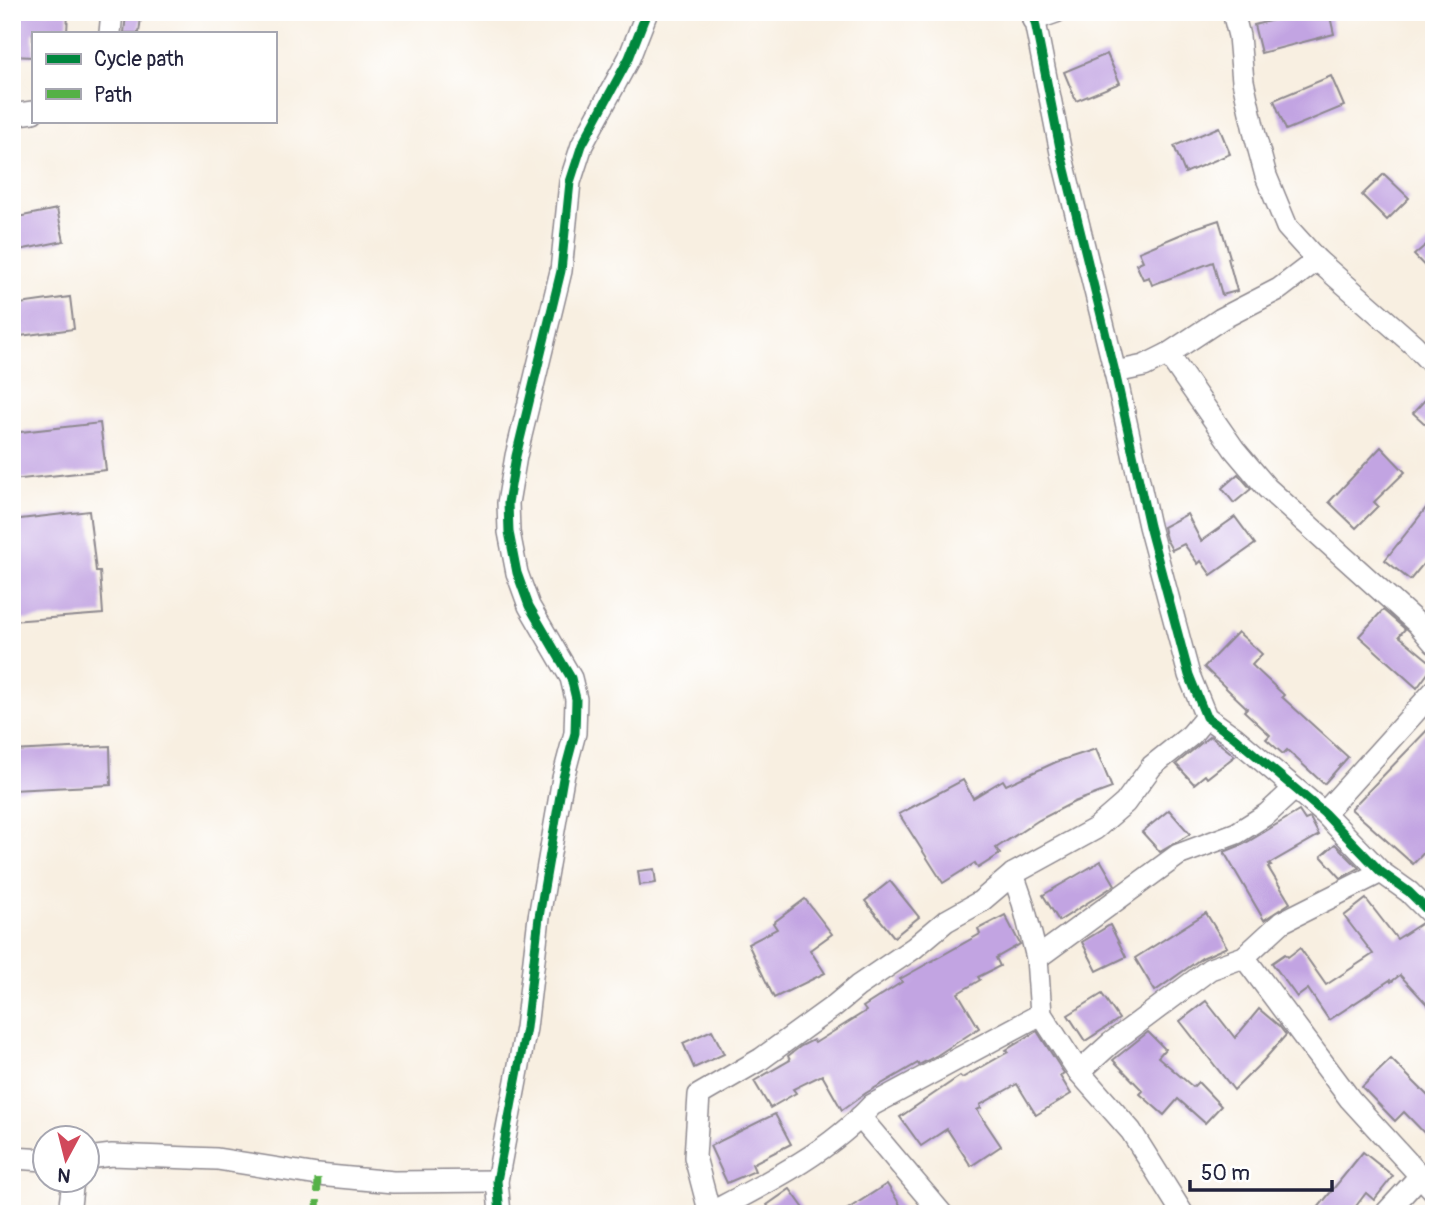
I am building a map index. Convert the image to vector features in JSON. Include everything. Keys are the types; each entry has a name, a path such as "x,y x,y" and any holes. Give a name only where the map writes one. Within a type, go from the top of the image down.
{"street":[{"path":"110,32 112,12"},
{"path":"500,1214 497,1181 526,1028 539,917 563,778 575,733 576,710 571,678 529,606 517,572 509,532 508,503 516,456 561,271 570,182 582,145 629,58 647,12"},
{"path":"1056,12 1033,16 1061,153 1115,372 1149,526 1189,675 1206,717 1234,737 1324,813 1381,872 1409,892 1434,917"},
{"path":"1233,12 1239,36 1243,80 1266,176 1287,228 1317,260 1414,345 1434,366"},
{"path":"12,115 32,112"},
{"path":"1115,372 1144,366 1168,354 1221,319 1279,289 1317,260"},
{"path":"1168,354 1234,449 1267,488 1417,623 1434,643"},
{"path":"1324,813 1434,691"},
{"path":"1041,1014 872,1105 790,1170 710,1214 695,1157 699,1095 761,1059 858,986 914,948 946,921 980,902 1013,874 1096,829 1125,803 1152,766 1191,735 1206,717"},
{"path":"1037,958 1178,855 1237,833 1267,814 1294,789"},
{"path":"1079,1072 1111,1043 1210,969 1244,957 1282,922 1381,872"},
{"path":"1013,874 1037,958 1041,1014 1079,1072 1131,1131 1184,1214"},
{"path":"1244,957 1350,1099 1427,1184 1385,1214"},
{"path":"860,1117 942,1214"},
{"path":"102,1156 217,1159 318,1175 393,1182 497,1181"},
{"path":"12,1158 32,1159"},
{"path":"69,1214 71,1194"}],"building":[{"path":"12,12 68,12 67,32 32,32 32,57 12,56"},
{"path":"1304,12 1329,12 1334,34 1261,53 1254,25"},
{"path":"126,15 141,17 139,32 124,32"},
{"path":"1107,54 1120,83 1076,101 1064,72"},
{"path":"1331,76 1344,106 1286,130 1274,100"},
{"path":"1219,127 1230,154 1185,173 1174,146"},
{"path":"1384,174 1409,198 1387,220 1362,195"},
{"path":"57,209 64,241 19,250 13,218"},
{"path":"1219,220 1237,291 1222,295 1213,262 1152,285 1149,277 1143,279 1136,264 1143,261 1139,252"},
{"path":"1434,238 1434,276 1414,255"},
{"path":"70,297 74,329 12,337 12,305"},
{"path":"1434,390 1434,432 1413,413"},
{"path":"100,423 106,470 12,480 12,433"},
{"path":"1381,447 1405,472 1374,502 1378,506 1356,528 1329,502"},
{"path":"1238,474 1251,489 1234,503 1222,488"},
{"path":"1434,498 1434,551 1410,580 1385,560"},
{"path":"89,511 96,571 100,571 103,614 12,621 12,520"},
{"path":"1187,514 1201,541 1235,517 1255,544 1211,575 1201,561 1198,564 1184,544 1172,550 1166,539 1163,527"},
{"path":"1383,610 1405,629 1399,636 1434,665 1417,688 1359,636"},
{"path":"1238,632 1262,654 1252,665 1284,695 1282,697 1348,757 1324,784 1287,750 1283,754 1266,739 1270,735 1244,711 1247,708 1204,667"},
{"path":"1434,723 1434,842 1413,864 1351,809"},
{"path":"1210,736 1235,756 1207,778 1205,775 1194,784 1176,764"},
{"path":"110,746 111,785 12,790 12,751"},
{"path":"1096,749 1112,788 1074,802 1039,820 996,848 1000,854 978,868 975,863 943,883 899,814 963,780 973,798 1003,780 1006,785 1056,762"},
{"path":"1169,810 1190,834 1160,852 1142,832"},
{"path":"1299,811 1305,820 1310,818 1319,835 1269,864 1271,866 1268,867 1290,903 1264,920 1224,852 1244,844"},
{"path":"1335,844 1359,868 1341,878 1321,856"},
{"path":"1101,861 1115,885 1059,921 1043,895"},
{"path":"654,869 656,883 640,885 638,871"},
{"path":"890,881 919,917 894,937 865,901"},
{"path":"805,899 832,934 810,950 825,973 774,998 748,944 777,929 773,923"},
{"path":"1366,899 1397,939 1422,923 1434,934 1434,1012 1400,975 1329,1020 1308,989 1297,997 1272,963 1285,954 1288,957 1300,948 1326,985 1373,954 1344,916"},
{"path":"1206,913 1227,947 1202,958 1155,991 1135,958"},
{"path":"1005,915 1020,944 996,958 1000,966 978,977 980,980 958,993 979,1028 936,1056 919,1065 918,1063 866,1093 842,1110 822,1075 793,1089 796,1093 770,1108 754,1081 790,1060 788,1056 801,1046 813,1040 815,1043 866,1011 863,1007 902,982 900,979 980,934 978,929"},
{"path":"1110,925 1126,957 1097,971 1082,942"},
{"path":"1102,994 1119,1019 1085,1041 1068,1015"},
{"path":"1206,1001 1235,1038 1259,1009 1286,1035 1234,1090 1180,1021"},
{"path":"712,1030 724,1054 694,1068 683,1043"},
{"path":"1037,1031 1064,1073 1060,1076 1071,1094 1036,1115 1017,1084 980,1105 981,1108 977,1110 1001,1146 971,1166 947,1129 921,1146 900,1117 960,1076 962,1078 1008,1052 1006,1050"},
{"path":"1148,1032 1165,1049 1158,1057 1193,1087 1198,1082 1221,1106 1205,1123 1178,1099 1164,1115 1140,1094 1143,1091 1113,1060"},
{"path":"1391,1059 1434,1102 1434,1143 1404,1112 1395,1121 1362,1087"},
{"path":"775,1114 791,1144 752,1164 755,1171 727,1183 710,1146"},
{"path":"1363,1152 1393,1176 1374,1200 1366,1193 1350,1214 1313,1214"},
{"path":"887,1184 902,1208 893,1214 840,1214"},
{"path":"790,1189 808,1214 774,1214 767,1205"}],"marked path":[{"path":"317,1214 318,1175"}],"cycle path":[{"path":"500,1214 497,1181 526,1028 539,917 563,778 575,733 576,699 571,678 529,606 517,573 509,532 508,503 516,456 561,271 570,182 582,145 629,58 647,12"},
{"path":"1033,12 1061,153 1115,372 1149,526 1189,675 1206,717 1234,737 1324,813 1381,872 1409,892 1434,917"}]}
